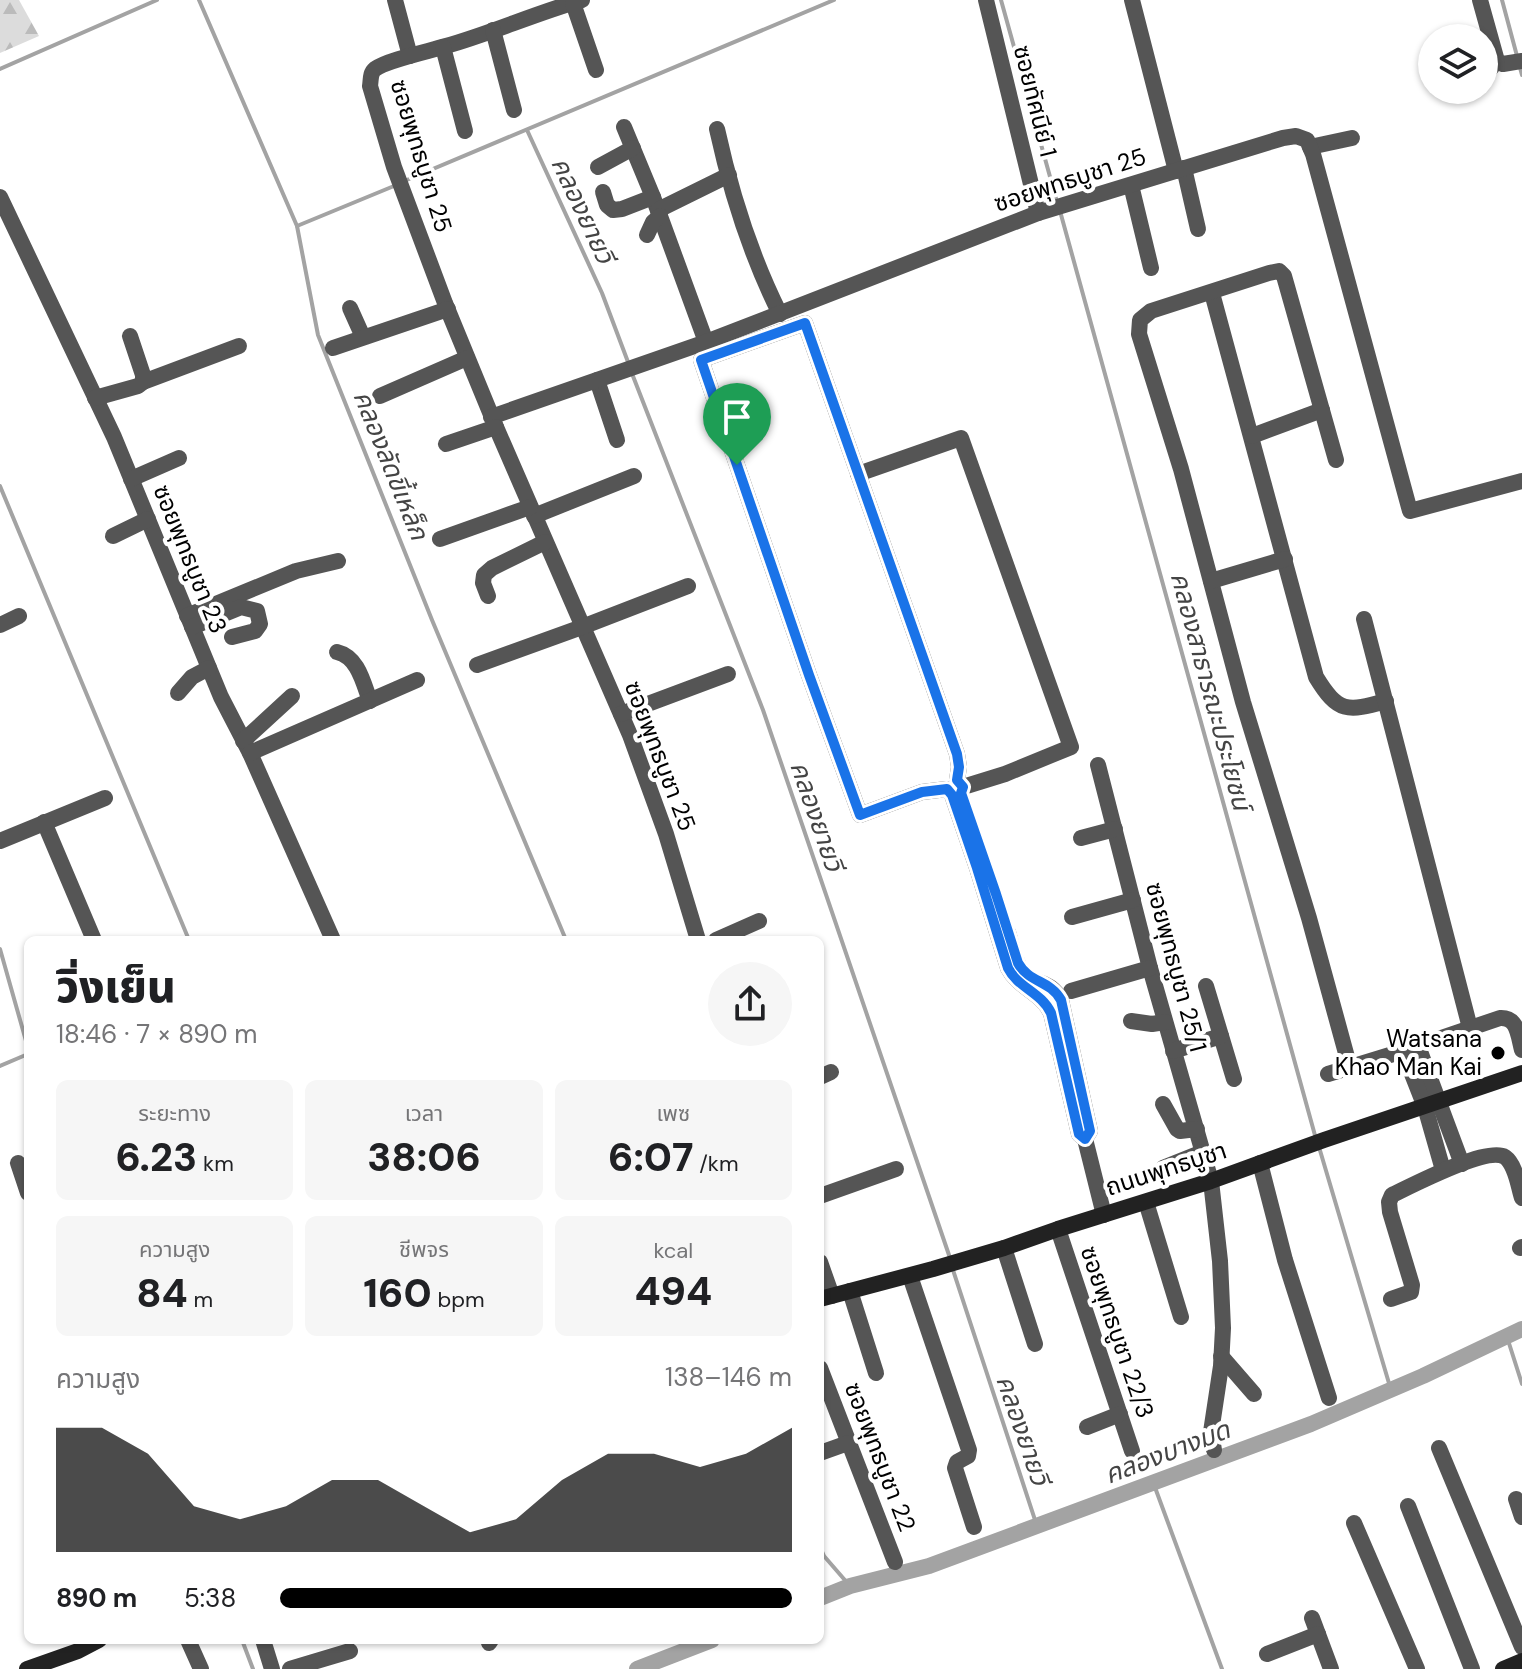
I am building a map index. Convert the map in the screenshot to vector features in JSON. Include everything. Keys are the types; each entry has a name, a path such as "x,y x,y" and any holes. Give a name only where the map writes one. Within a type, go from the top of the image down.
{"main road":[{"name":"ถนนพุทธบูชา","path":"826,1297 1004,1248 1211,1181 1522,1073"},
{"path":"27,1669 91,1644"},
{"path":"1503,1669 1521,1659"}],"street":[{"path":"395,0 410,56"},
{"name":"ซอยทัศนีย์ 1","path":"986,0 1038,213"},
{"path":"1132,0 1198,229"},
{"path":"1480,0 1510,62"},
{"path":"577,1 596,70"},
{"name":"ซอยพุทธบูชา 25","path":"577,1 376,68 371,75 370,86 394,167 467,358 621,714 666,834 697,936"},
{"path":"493,30 514,110"},
{"path":"443,47 465,131"},
{"path":"624,127 706,342"},
{"path":"717,129 754,258 780,314"},
{"name":"ซอยพุทธบูชา 25","path":"493,422 1038,213 1283,138 1296,136 1307,140 1310,147"},
{"path":"1352,138 1310,147 1410,511 1522,481"},
{"path":"598,167 633,148"},
{"path":"603,192 607,205 613,210 657,208 729,175"},
{"path":"1131,185 1151,268"},
{"name":"ซอยพุทธบูชา 23","path":"1,200 95,398 209,668 331,936"},
{"path":"647,235 657,208"},
{"path":"1336,460 1284,276 1279,271 1151,311 1140,320 1139,334 1181,469 1243,702 1309,918 1350,1068"},
{"path":"1212,293 1316,677 1328,697 1340,706 1360,709 1386,701"},
{"path":"350,308 363,337"},
{"path":"333,348 448,309"},
{"path":"858,474 961,438 1071,747 1005,774 956,789 922,792 860,815 701,360 805,323 858,474 892,565 957,754 956,789 1008,968 1013,978 1040,997 1051,1013 1079,1134 1085,1139 1104,1215"},
{"path":"130,336 143,382"},
{"path":"95,398 138,386 239,346"},
{"path":"380,396 467,358"},
{"path":"597,380 617,440"},
{"path":"1252,436 1322,410"},
{"path":"446,444 493,422"},
{"path":"131,479 179,458"},
{"path":"440,539 532,512 634,476"},
{"path":"113,536 148,519"},
{"path":"488,596 483,583 484,575 545,542"},
{"path":"1211,581 1285,559"},
{"path":"190,621 296,571 338,561"},
{"path":"477,665 688,586"},
{"path":"190,621 241,607 257,611 260,624 255,631 232,637"},
{"path":"0,625 19,616"},
{"path":"1364,619 1470,1028"},
{"path":"337,652 350,657 370,701"},
{"path":"178,693 192,677 209,668"},
{"path":"621,714 728,674"},
{"path":"246,747 370,701 417,680"},
{"path":"246,747 292,696"},
{"name":"ซอยพุทธบูชา 25/1","path":"1098,765 1150,968 1211,1181 1220,1261 1223,1328 1211,1432 1214,1450"},
{"path":"0,841 105,798"},
{"path":"44,822 92,936"},
{"path":"1081,838 1115,829"},
{"path":"1072,917 1133,900"},
{"path":"725,936 759,921"},
{"path":"1071,991 1150,968"},
{"path":"1206,986 1234,1079"},
{"path":"1328,1074 1508,1017 1513,1021 1522,1050"},
{"path":"1131,1021 1165,1022"},
{"path":"1173,1051 1221,1036"},
{"path":"1411,1049 1432,1105 1462,1164"},
{"path":"1163,1104 1177,1129 1197,1129"},
{"path":"1432,1105 1443,1170"},
{"path":"1163,1168 1203,1152"},
{"path":"1391,1299 1411,1292 1412,1285 1389,1202 1392,1195 1443,1170 1501,1155 1512,1166 1522,1198"},
{"path":"18,1163 24,1181"},
{"path":"1260,1163 1285,1260 1329,1398"},
{"path":"824,1194 896,1169"},
{"path":"1146,1202 1181,1317"},
{"name":"ซอยพุทธบูชา 22/3","path":"1058,1229 1132,1451"},
{"path":"1004,1248 1035,1344"},
{"path":"910,1276 969,1450 968,1456 957,1462 955,1468 974,1527"},
{"path":"850,1291 876,1373"},
{"path":"1221,1356 1254,1394"},
{"name":"ซอยพุทธบูชา 22","path":"824,1379 895,1562"},
{"path":"1087,1427 1120,1414"},
{"path":"824,1452 848,1443"},
{"path":"1439,1448 1521,1659"},
{"path":"1516,1499 1522,1517"},
{"path":"1408,1506 1472,1669"},
{"path":"1354,1523 1417,1669"},
{"path":"1312,1618 1331,1669"},
{"path":"1267,1654 1318,1634"},
{"path":"190,1644 201,1669"},
{"path":"264,1644 272,1669"},
{"path":"290,1669 350,1651"}],"green space":[{"path":"0,0 19,0 39,36 0,53"}],"waterway":[{"name":"คลองลัดขี้เหล็ก","path":"0,69 157,0"},
{"name":"คลองลัดขี้เหล็ก","path":"199,0 297,226 318,335 432,620 564,936"},
{"path":"402,182 834,0"},
{"name":"คลองสาธารณะประโยชน์","path":"1001,0 1057,202"},
{"path":"1502,0 1517,56"},
{"path":"1519,64 1522,75"},
{"name":"คลองยายวี","path":"527,130 602,293 628,362"},
{"path":"297,226 394,186"},
{"name":"คลองสาธารณะประโยชน์","path":"1060,211 1316,1139"},
{"name":"คลองยายวี","path":"631,371 763,710 950,1258"},
{"path":"0,486 187,936"},
{"path":"0,949 24,1034"},
{"path":"0,1066 24,1056"},
{"name":"คลองสาธารณะประโยชน์","path":"1319,1147 1391,1390"},
{"name":"คลองยายวี","path":"952,1267 1037,1526"},
{"name":"คลองบางมด","path":"824,1596 850,1586 929,1566 1311,1424 1522,1329"},
{"path":"1507,1337 1522,1384"},
{"path":"1153,1482 1222,1669"},
{"name":"คลองลัดขี้เหล็ก","path":"824,1556 850,1586"},
{"path":"244,1644 253,1669"},
{"name":"คลองบางมด","path":"637,1669 702,1644"}],"place":[{"name":"Watsana Khao Man Kai","path":"1498,1053"}],"route":[{"path":"805,323 957,754 957,780 963,787 961,793 1018,963 1024,973 1051,986 1061,1000 1090,1131 1085,1139 1079,1134 1051,1013 1040,997 1013,978 1008,968 952,795 947,789 922,792 860,815 737,465 701,360 805,323"}]}
